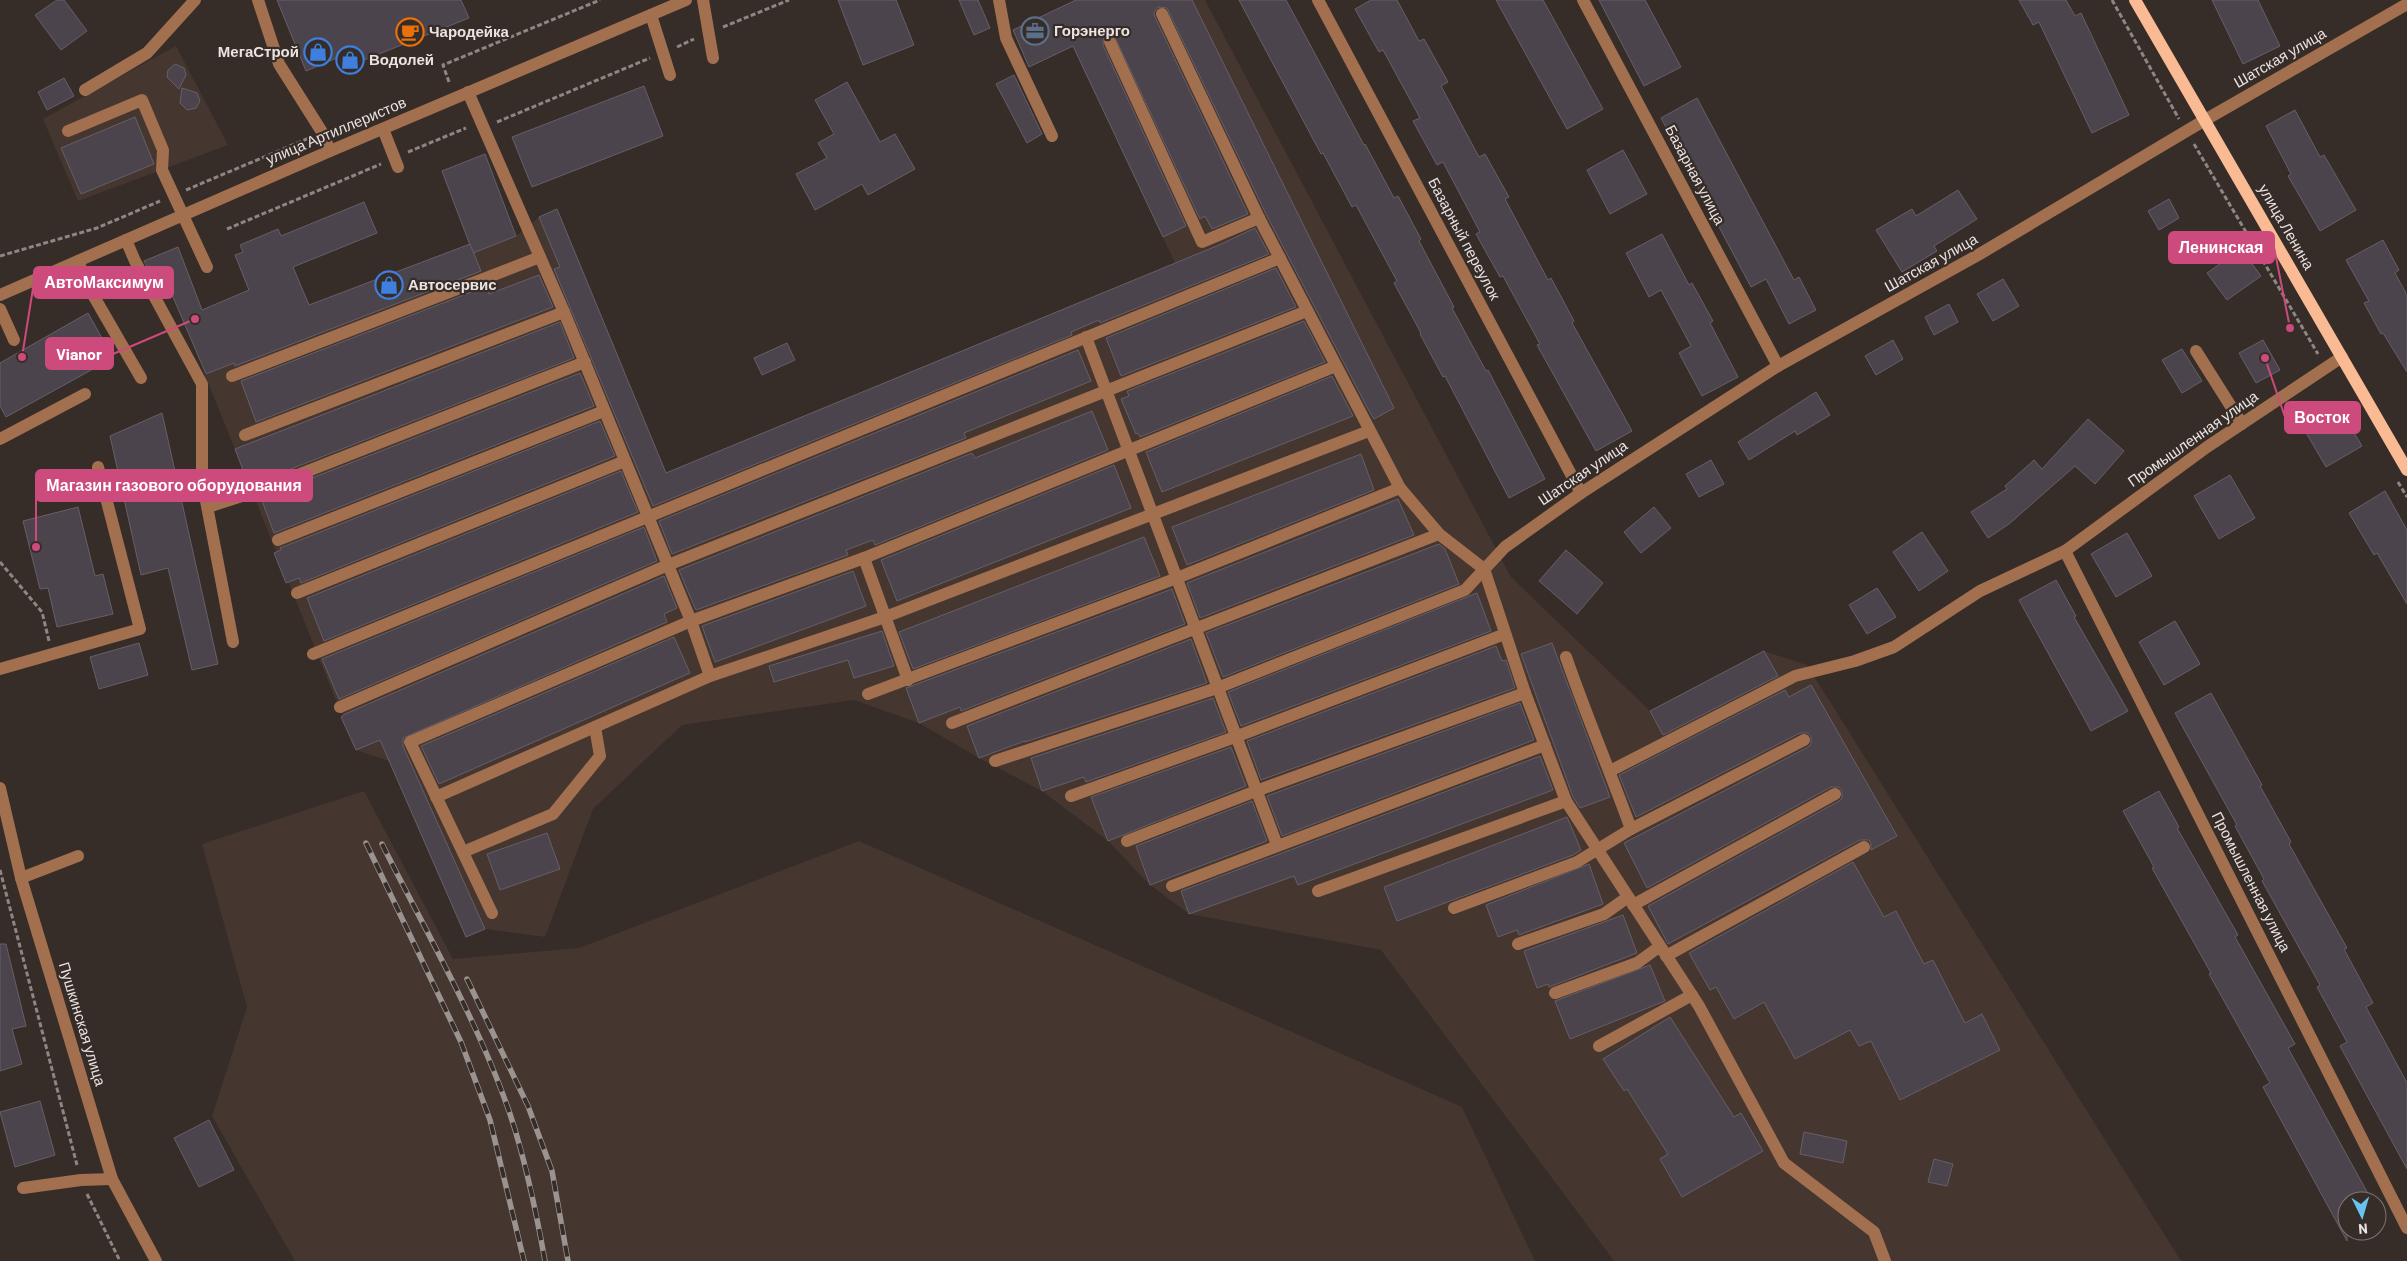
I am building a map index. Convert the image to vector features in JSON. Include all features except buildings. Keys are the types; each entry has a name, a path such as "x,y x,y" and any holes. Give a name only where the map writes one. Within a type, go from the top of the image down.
{"main road":[{"name":"улица Ленина","path":"2135,0 2407,470"}],"street":[{"path":"85,90 147,53 195,0"},
{"path":"258,0 279,64 322,132 330,151"},
{"name":"улица Артиллеристов","path":"0,295 330,151 686,0"},
{"path":"703,0 713,58"},
{"path":"999,0 1006,38 1052,136"},
{"name":"Базарный переулок","path":"1318,0 1580,493"},
{"name":"Базарная улица","path":"1582,0 1778,366"},
{"name":"Шатская улица","path":"995,760 1217,688 1465,590 1505,547 1580,493 1778,366 1978,255 2186,131 2407,4"},
{"path":"1162,14 1259,218 1400,488 1439,534 1484,569 1525,693 1566,802 1692,995 1784,1163 1874,1232 1885,1261"},
{"path":"651,15 670,76"},
{"path":"1110,42 1202,242 1259,218"},
{"path":"468,92 585,362 691,621 710,676"},
{"path":"68,131 142,100 163,150 162,170 207,267"},
{"path":"383,129 396,163"},
{"path":"126,240 135,261 202,384 202,480 233,642"},
{"path":"232,376 540,257"},
{"path":"313,654 1280,258"},
{"path":"78,261 89,288 141,378"},
{"path":"0,309 14,340"},
{"path":"340,707 668,565 1307,311"},
{"path":"245,435 564,312"},
{"path":"1086,337 1277,845"},
{"path":"2196,351 2242,424"},
{"name":"Промышленная улица","path":"1610,771 1795,676 1855,661 1894,647 1980,591 2065,550 2242,424 2342,357"},
{"path":"208,507 258,491 585,362"},
{"path":"492,913 410,742 691,621 864,558 1336,366"},
{"path":"0,439 85,394"},
{"path":"278,540 604,411"},
{"path":"436,797 710,676 885,617 1369,431"},
{"path":"297,593 625,461"},
{"path":"0,669 140,629 98,467"},
{"path":"868,694 1177,578 1400,488"},
{"path":"952,723 1439,534"},
{"name":"Промышленная улица","path":"2065,550 2407,1228"},
{"path":"864,558 908,680"},
{"path":"1071,796 1235,737 1505,634"},
{"path":"1566,657 1593,735 1610,771 1631,829"},
{"path":"1127,842 1256,791 1525,693"},
{"path":"463,852 553,814 600,756 595,727"},
{"path":"1454,908 1577,862 1631,829 1804,740"},
{"path":"1172,886 1545,745"},
{"name":"Пушкинская улица","path":"0,788 21,878 112,1179 156,1261"},
{"path":"1518,944 1604,914 1835,794"},
{"path":"1318,891 1566,802"},
{"path":"1555,993 1637,963 1663,951 1864,847"},
{"path":"21,878 78,856"},
{"path":"1599,1046 1692,995"},
{"path":"23,1188 81,1180 112,1179"}],"path":[{"path":"450,82 443,65 600,0"},
{"path":"227,229 396,163 468,127 505,121 663,52 789,0"},
{"path":"2112,0 2186,131 2326,367"},
{"path":"0,256 97,228 322,132"},
{"path":"2397,481 2407,497"},
{"path":"0,562 42,612 53,654"},
{"path":"0,870 81,1180 120,1261"}],"shaded area":[{"path":"1169,0 1205,0 1511,577 1650,711 1764,651 1807,665 2181,1261 1614,1261 1381,950 1189,914 1150,885 1108,841 1042,791 979,758 919,723 854,700 682,725 593,809 545,937 485,929 466,937 389,761 356,750 205,375 274,346 473,253 516,236 539,217 557,209 666,473 1175,263 1073,46"},
{"path":"176,46 228,145 78,201 43,119"},
{"path":"364,791 453,959 579,948 859,841 1462,1107 1535,1261 295,1261 212,1116 247,1007 202,844"}],"railway":[{"path":"366,843 461,1042 490,1120 524,1261"},
{"path":"382,844 467,1011 497,1080 510,1114 526,1168 545,1261"},
{"path":"467,979 528,1106 552,1171 568,1261"}],"place":[{"name":"Горэнерго","path":"1035,31"},
{"name":"Чародейка","path":"410,32"},
{"name":"МегаСтрой","path":"318,52"},
{"name":"Водолей","path":"350,60"},
{"name":"Автосервис","path":"389,285"},
{"name":"Vianor","path":"195,319"},
{"name":"Ленинская","path":"2290,328"},
{"name":"АвтоМаксимум","path":"22,357"},
{"name":"Восток","path":"2265,358"},
{"name":"Магазин газового оборудования","path":"36,547"}]}
